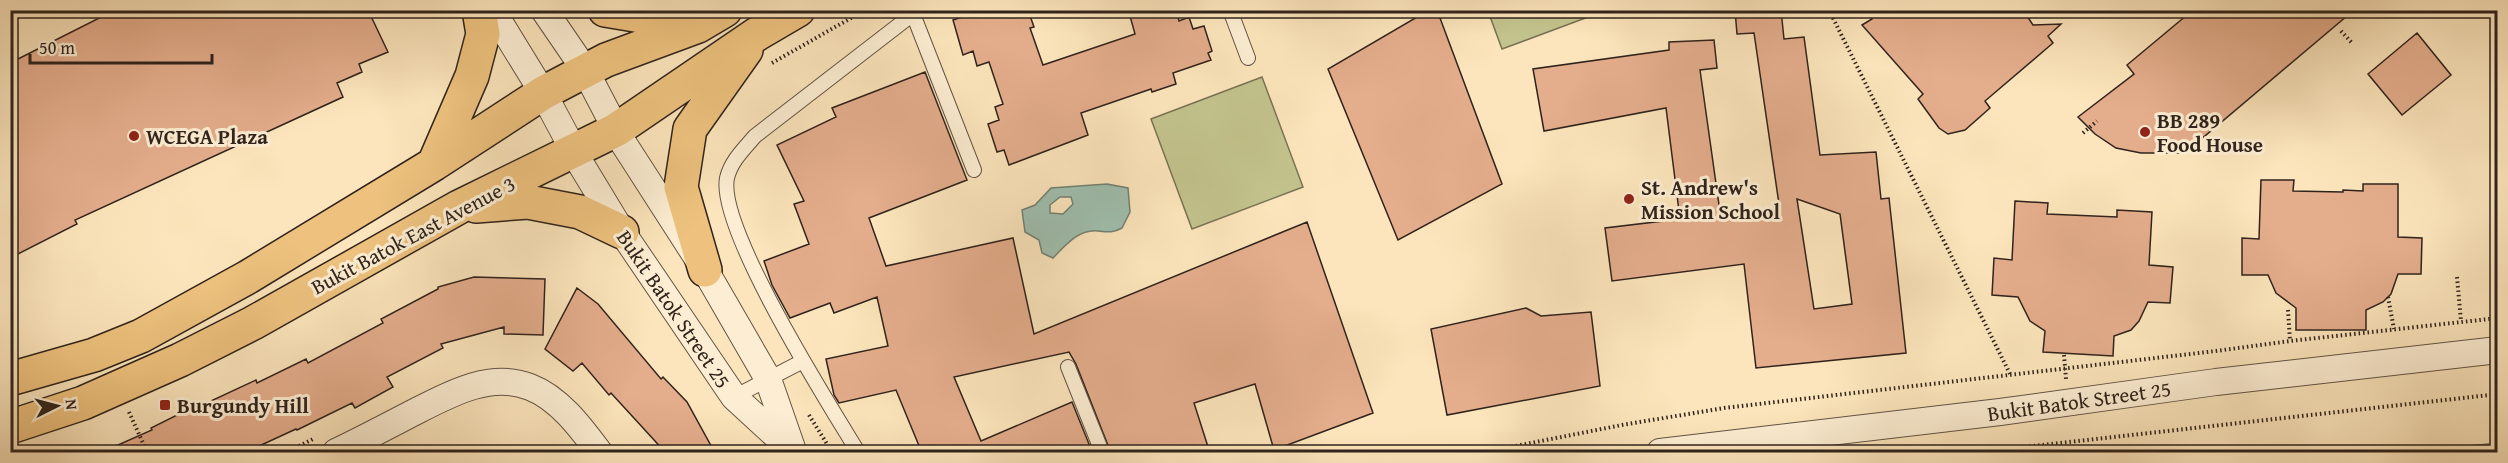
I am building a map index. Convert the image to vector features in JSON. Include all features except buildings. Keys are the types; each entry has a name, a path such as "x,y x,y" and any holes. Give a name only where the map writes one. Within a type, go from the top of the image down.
{"main road":[{"path":"434,164 472,76 478,56 483,34 479,10"},
{"path":"605,10 712,18"},
{"name":"Bukit Batok East Avenue 3","path":"10,427 83,403 180,360 253,323 459,207 616,130 757,34 798,10"},
{"name":"Bukit Batok East Avenue 3","path":"10,379 94,355 141,336 248,277 434,164 543,93 585,70 712,18"},
{"path":"705,270 681,187 690,129 757,34"},
{"path":"459,207 528,202 580,212 622,232"}],"street":[{"name":"Bukit Batok Street 25","path":"492,10 543,93 574,152 622,232 734,397 794,452"},
{"name":"Bukit Batok Street 25","path":"544,10 585,70 616,130 705,270 768,379 794,452"},
{"name":"Bukit Batok Street 25","path":"1660,453 2000,412 2216,382 2498,350"},
{"path":"336,453 452,394 477,385 497,382 515,382 544,394 557,404 586,435 599,453"}],"lane":[{"path":"1053,10 1064,12 1068,10"},
{"path":"1230,10 1248,58"},
{"path":"858,453 803,361 743,246 727,199 727,178 734,161 755,136 918,12 974,170"},
{"path":"734,397 803,361"},
{"path":"1068,367 1102,453"}],"path":[{"path":"764,70 772,63 865,10"},
{"path":"1829,10 2010,374"},
{"path":"2341,31 2352,43"},
{"path":"2083,134 2097,121"},
{"path":"2457,277 2461,321"},
{"path":"2388,297 2394,329"},
{"path":"2288,310 2290,340"},
{"path":"1485,453 1622,425 1724,408 2065,369 2290,340 2498,318"},
{"path":"2064,355 2065,369"},
{"path":"119,387 147,453"},
{"path":"1980,453 2498,394"},
{"path":"807,413 832,453"}],"green space":[{"path":"1488,10 1607,10 1502,49 1488,11"},
{"path":"1262,77 1303,187 1192,229 1151,119"},
{"path":"2497,443 2497,452 2411,452"}],"shaded area":[{"path":"1107,184 1128,188 1130,212 1122,228 1110,232 1084,233 1072,239 1053,258 1042,253 1039,240 1025,232 1022,210 1035,205 1051,188","holes":["1060,197 1071,197 1073,204 1063,214 1050,213 1050,205"]}],"place":[{"name":"BB 289 Food House","path":"2145,132"},
{"name":"WCEGA Plaza","path":"134,136"},
{"name":"St. Andrew's Mission School","path":"1629,199"},
{"name":"Burgundy Hill","path":"165,405"}]}
